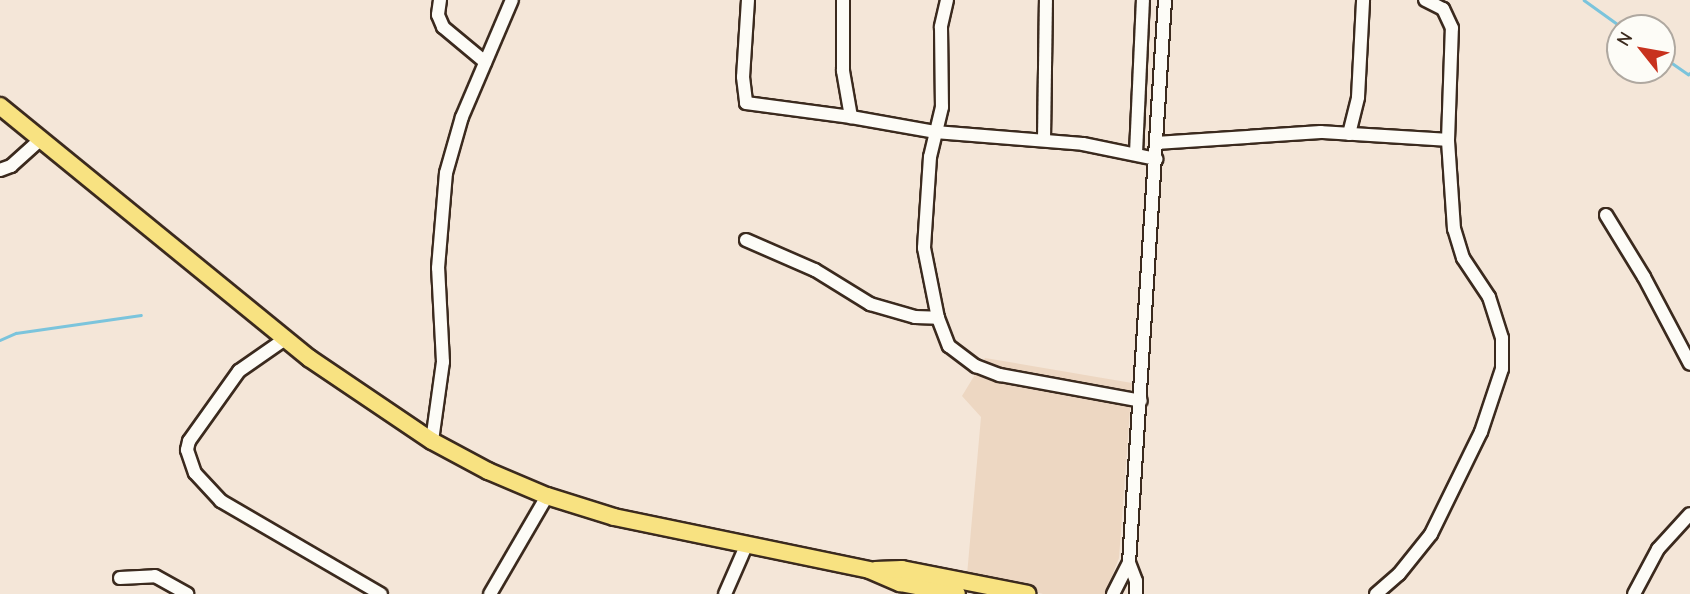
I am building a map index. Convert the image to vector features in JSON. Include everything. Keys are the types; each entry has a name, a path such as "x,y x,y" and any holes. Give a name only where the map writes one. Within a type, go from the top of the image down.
{"main road":[{"path":"0,106 309,358 432,440 488,471 547,495 614,517 869,570 920,591 957,594"},
{"path":"869,570 902,569 1028,594"}],"street":[{"path":"440,0 438,15 443,27 485,62"},
{"path":"432,440 443,362 438,268 446,173 453,141 512,0"},
{"path":"748,0 743,77 746,103 935,132 1044,140 1136,153 1156,159"},
{"path":"843,0 842,61 851,117"},
{"path":"947,0 941,27 942,107 930,157 924,248 938,318 949,346 976,366 1000,374 1141,401"},
{"path":"1044,140 1046,0"},
{"path":"1136,153 1143,0"},
{"path":"1112,594 1129,563 1165,0"},
{"path":"1349,134 1358,97 1363,0"},
{"path":"1376,594 1399,573 1431,534 1481,432 1502,369 1502,338 1489,297 1463,258 1455,235 1448,140 1452,28 1443,9 1424,0"},
{"path":"1156,143 1321,132 1448,140"},
{"path":"0,183 6,168 41,139"},
{"path":"1606,215 1644,277 1690,364"},
{"path":"746,240 816,270 870,304 915,317 938,318"},
{"path":"285,339 239,371 190,441 187,450 195,473 221,501 375,593"},
{"path":"490,594 547,495"},
{"path":"1634,594 1658,549 1690,514"},
{"path":"725,594 746,546"},
{"path":"1129,563 1136,581 1136,594"},
{"path":"120,578 155,576 187,594"}],"shaded area":[{"path":"985,358 1132,383 1119,558 1105,594 1043,594 967,575 981,417 962,396"}],"waterway":[{"path":"1584,0 1606,16"},
{"path":"1676,66 1690,73"},
{"path":"0,340 16,333 141,315"}]}
